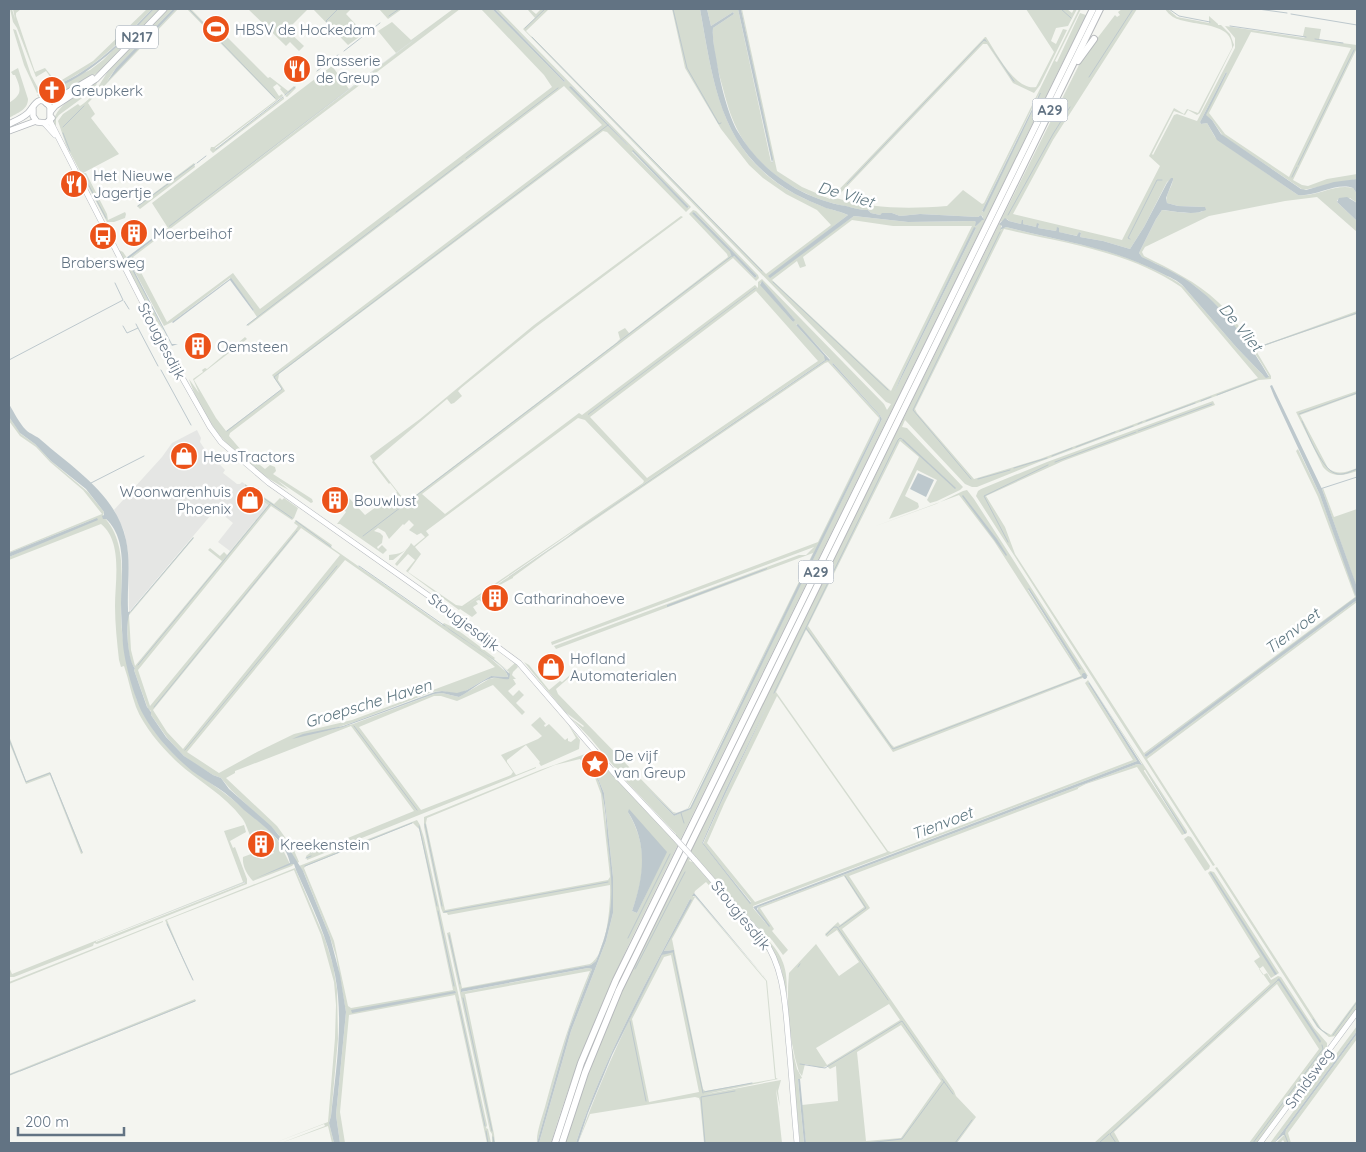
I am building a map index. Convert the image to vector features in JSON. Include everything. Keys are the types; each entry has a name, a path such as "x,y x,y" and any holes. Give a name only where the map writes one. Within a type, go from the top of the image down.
{"highway":[{"name":"A29","path":"555,1143 585,1054 616,980 1093,9"},
{"name":"A29","path":"562,1143 584,1072 621,984 1100,9"},
{"name":"A29","path":"1068,74 1094,40"}],"main road":[{"name":"N217","path":"49,114 93,82 164,9"},
{"name":"N217","path":"49,114 60,98 110,64"},
{"name":"N217","path":"9,124 26,115 40,101 49,114"},
{"path":"33,107 32,112 35,120"},
{"path":"9,131 49,114"}],"street":[{"name":"Stougjesdijk","path":"49,114 59,139 170,356 210,427 224,445 269,483 430,596 517,662 762,937 778,965 783,991 797,1143"},
{"name":"Smidsweg","path":"1260,1143 1357,1012"}],"shaded area":[{"path":"10,9 12,9 15,19 13,9 21,9 16,13 16,16 35,72 45,68 57,83 93,61 147,9 152,9 100,58 64,82 90,70 103,60 154,9 161,9 101,70 47,101 37,95 41,93 48,98 56,89 52,84 54,82 46,71 36,77 13,22"},
{"path":"154,9 102,60 65,84 64,82 89,67 111,50"},
{"path":"167,9 173,9 116,68 107,81 178,9 88,103 95,114 91,118 119,154 83,173 86,173 107,214 108,220 125,212 126,214 125,218 114,222 107,222 66,145 58,121 63,114 78,104 80,106 91,97 114,63"},
{"path":"173,9 176,9 107,82 116,68"},
{"path":"187,9 191,9 222,41 227,37 268,78 270,77 288,91 295,87 285,95 277,84 273,87 279,96 282,94 283,96 215,148 284,97 284,99 213,153 210,150 211,147 214,147 276,100"},
{"path":"248,9 308,9 287,30 304,46 299,51 290,42 286,46"},
{"path":"313,9 351,9 346,14 361,30 363,29 366,32 348,45"},
{"path":"379,9 402,9 388,19"},
{"path":"453,9 460,9 133,257 167,322 233,273 260,309 552,87 544,75 481,9 492,9 564,82 495,9 498,9 691,207 686,212 607,132 603,131 279,374 278,380 285,391 230,433 229,436 241,450 265,469 270,465 275,467 276,471 273,474 312,499 313,502 311,503 277,480 289,490 256,470 228,445 205,414 189,379 199,393 193,379 245,337 247,339 194,380 216,418 226,431 282,389 272,375 602,125 564,86 248,326 257,317 254,310 230,278 164,326 128,259 168,228 152,203 332,66 349,89 170,227 428,29 396,53 378,31 392,22 411,40","holes":["571,86 628,145 570,87","632,152 689,207 688,208"]},
{"path":"454,9 169,227 169,226"},
{"path":"492,9 495,9 564,82"},
{"path":"530,9 536,14 541,9 549,9 526,31 766,274 831,225 817,210 786,194 763,178 749,165 721,129 685,68 672,9 700,9 710,62 723,111 747,155 765,173 788,190 826,208 848,215 768,277 854,216 908,222 974,221 976,226 983,217 981,215 978,217 920,214 900,216 892,213 880,215 871,213 868,210 829,202 797,189 782,180 756,157 737,129 718,71 713,42 713,28 734,14 733,12 711,26 707,9 738,9 771,162 773,162 741,9 777,171 802,187 830,199 985,37 1014,77 1028,87 1036,87 1054,52 1026,9 1067,9 1072,13 1074,9 1077,9 1068,26 1056,28 1051,41 1056,44 1063,29 1067,30 1040,85 1034,93 1013,83 987,44 983,44 836,198 863,204 905,208 947,206 963,190 982,204 984,203 1079,9 1081,9 1055,61 1057,62 1080,13 1086,15 630,942 587,1041 551,1143 539,1143 571,1031 606,941 613,913 613,877 604,793 597,776 582,759 597,777 603,795 612,878 610,923 604,938 609,916 610,885 448,915 443,913 424,827 424,817 540,770 588,753 593,755 674,839 676,834 626,781 571,718 584,726 565,712 524,662 529,665 549,690 577,669 556,689 558,694 673,812 677,813 674,814 644,785 674,816 690,809 882,419 879,414 833,363 879,415 880,420 689,808 681,811 688,808 813,553 556,649 554,646 799,555 806,555 814,547 552,645 551,642 818,542 879,418 828,362 546,553 513,578 489,592 493,597 483,603 479,600 476,601 478,604 473,607 477,613 472,617 459,610 406,571 415,560 408,554 397,566 395,564 411,543 414,546 425,537 421,533 417,535 409,530 414,525 409,520 389,539 385,532 378,528 374,531 383,536 382,543 377,547 378,549 382,545 387,550 383,554 340,524 337,524 346,512 343,509 346,500 349,498 365,515 387,499 393,502 397,499 394,495 397,492 372,462 370,456 420,419 534,325 681,216 683,217 536,327 461,388 458,391 462,396 454,403 451,404 447,399 374,461 405,501 408,501 616,343 620,339 618,332 625,328 629,333 728,257 689,214 693,210 759,278 756,281 733,258 422,494 445,514 579,413 582,415 755,285 758,288 758,282 762,279 884,404 887,410 891,404 886,402 523,29 535,18 528,10","holes":["1039,94 1034,108 983,212 982,211","693,213 757,276 755,278 732,256","852,220 893,226 972,226 891,391 772,280 797,261 800,268 806,266 803,257","974,228 976,228 894,393","762,282 794,319 793,322 760,284","756,291 818,361 647,478 590,417","796,325 830,359 829,361 828,359 614,504 825,360 825,357","578,418 585,420 644,481 462,606 456,605 408,572 421,554 415,547 429,535 426,531","578,528 566,538 464,607","580,759 594,775 601,794 610,877 608,880 445,910 426,823 427,818 555,765","628,812 666,852 637,913 632,911 640,885 642,861 639,837"]},
{"path":"700,9 707,9 711,26 733,12 734,14 713,28 715,50 725,98 734,125 747,146 758,159 784,181 814,197 857,209 868,210 871,213 880,215 882,213 892,213 900,216 920,214 978,217 981,215 984,220 975,226 976,222 974,221 908,222 854,216 770,278 768,276 848,215 826,208 795,194 770,177 750,158 736,137 725,115 716,90"},
{"path":"738,9 741,9 773,159 772,163"},
{"path":"1122,9 1137,9 1053,140 1013,214 1122,240 1160,166 1149,156 1174,108 1184,114 1187,109 1198,113 1232,48 1231,39 1226,33 1210,26 1180,20 1172,16 1165,9 1168,9 1177,17 1209,23 1209,16 1230,34 1234,45 1200,113 1197,115 1188,110 1185,115 1174,111 1153,155 1174,115 1177,114 1197,121 1235,48 1235,38 1225,26 1305,38 1303,36 1305,27 1321,29 1319,40 1357,45 1293,180 1308,186 1327,179 1357,174 1357,179 1303,190 1223,136 1212,120 1205,115 1226,72 1200,122 1201,124 1207,123 1215,137 1221,142 1298,195 1312,194 1340,187 1353,188 1357,194 1357,203 1350,198 1337,200 1337,202 1357,221 1357,232 1317,197 1285,201 1209,216 1145,247 1142,252 1144,256 1183,276 1210,295 1228,312 1255,348 1357,311 1357,314 1255,349 1271,379 1259,380 977,487 965,484 905,420 902,427 907,428 963,487 930,503 927,500 937,480 917,470 905,496 918,503 919,507 889,519 919,457 900,441 808,626 894,747 1081,676 994,541 959,495 940,502 967,490 1088,676 893,752 806,630 776,692 888,851 891,852 1133,760 1085,683 1088,680 1187,833 1185,834 1182,835 1137,767 1086,784 1078,789 849,876 870,908 842,929 956,1096 976,1117 957,1143 806,1143 802,1105 838,1101 836,1066 830,1069 827,1066 821,1068 805,1064 802,1076 799,1072 789,1023 789,973 816,944 839,976 859,962 837,930 827,937 825,934 838,922 840,925 864,907 844,876 760,908 774,929 772,931 788,950 783,955 772,940 760,930 693,854 689,861 693,862 761,940 706,882 695,891 693,897 695,896 767,981 776,1078 778,1079 702,1095 781,1080 778,1091 780,1107 776,1089 782,1143 704,1143 700,1101 699,1098 695,1097 590,1114 578,1143 606,1071 639,1001 662,955 673,950 664,951 690,899 613,1049 576,1143 565,1143 589,1070 618,999 999,224 1001,224 1001,230 1006,227 1124,257 1173,279 1184,287 1263,375 1269,376 1237,328 1217,306 1196,287 1142,257 1139,253 1162,210 1185,213 1202,212 1205,207 1178,206 1167,203 1166,200 1173,178 1167,182 1144,227 1130,249 1080,237 1081,233 1079,232 1078,236 1058,232 1057,228 1056,231 1038,228 1039,224 1036,227 1023,224 1023,221 1021,224 1007,219 1000,222 1086,53 1115,15 1117,17 1120,15 1118,12","holes":["1251,32 1351,48 1289,177 1225,134 1209,113","1004,229 1095,250 1118,257 1161,275 1181,287 1258,378 1040,459 974,479 915,409","1029,589 1079,670 1028,590","1089,682 1141,765 1137,764 758,907 758,911 769,927 753,908 753,906 1137,761","774,691 703,844 750,903 702,843 724,793","777,696 887,852 755,902 707,843","1145,770 1185,834 1144,771","695,897 766,981 775,1079 705,1091 703,1089 672,939","671,955 699,1092 649,1102 632,1019 664,957","889,1004 900,1020 827,1065 816,1048","901,1025 941,1081 901,1138 866,1141 857,1052"]},
{"name":"HBSV de Hockedam","path":"213,22 225,35 221,38 208,25"},
{"path":"13,29 16,30 31,75 40,92 37,93 24,65"},
{"path":"985,39 1015,82 987,42 983,40"},
{"path":"18,68 28,103 21,111 9,118 9,103 17,97 20,91 15,75 11,72"},
{"path":"1226,72 1206,115 1212,120 1221,134 1301,189 1306,190 1334,182 1357,179 1357,194 1353,188 1340,187 1312,194 1298,195 1217,140 1207,123 1201,124 1200,122"},
{"path":"97,81 96,87 93,90 59,115 54,126 57,112 69,100"},
{"path":"571,86 628,145 569,87"},
{"path":"295,87 287,97 285,96"},
{"path":"1041,93 984,212 982,211"},
{"path":"633,150 689,207 687,208"},
{"path":"194,163 195,167 140,209 137,206"},
{"path":"1171,178 1173,180 1166,198 1167,203 1178,206 1205,207 1206,210 1190,213 1162,210 1139,253 1142,257 1183,278 1207,296 1237,328 1269,377 1266,378 1237,348 1179,282 1142,264 1085,245 1006,227 1000,230 1002,226 999,224 1005,218 1021,224 1023,220 1023,224 1036,227 1037,223 1039,224 1038,228 1056,231 1057,227 1059,232 1077,236 1079,232 1081,233 1080,237 1130,249"},
{"path":"1347,197 1357,203 1357,221 1337,202 1339,198"},
{"path":"694,212 757,276 755,278 734,256 732,257 730,252 692,213"},
{"path":"974,227 976,228 894,393 902,374"},
{"path":"166,228 128,259 172,344 178,344 172,346 126,258"},
{"path":"119,250 127,258 164,331 148,310"},
{"path":"231,278 253,311 230,280 172,322"},
{"path":"762,281 795,320 793,322 760,285"},
{"path":"756,288 588,415 588,414"},
{"path":"798,324 829,361 827,360 465,607 825,360 824,356 796,325"},
{"path":"833,363 879,414 882,419 691,809 674,816 644,785 674,814 690,808 880,420 879,415"},
{"path":"1272,385 1322,489 1357,587 1357,600 1146,757 1144,755 1356,597 1320,495 1274,396 1270,386"},
{"path":"1357,391 1357,394 1300,415 1328,468 1339,473 1357,468 1357,471 1344,475 1335,475 1323,467 1296,412"},
{"path":"1213,401 1215,405 1063,461 986,496 1005,527 1015,554 1144,753 1355,597 1318,497 1296,451 1298,449 1320,495 1356,598 1144,755 1146,757 1357,600 1357,602 1147,759 1215,865 1213,866 976,496 981,489 1047,462"},
{"path":"9,404 29,433 80,472 92,484 113,509 121,524 126,540 128,557 128,612 131,611 127,631 130,658 151,715 166,737 184,756 213,775 221,778 229,789 271,826 286,844 303,871 330,937 340,975 346,1012 336,1115 340,1143 334,1143 329,1123 338,1046 338,992 324,934 294,864 254,879 290,863 283,847 265,827 231,798 195,773 171,752 143,714 133,690 124,653 121,614 122,558 118,537 113,527 106,519 103,519 104,512 86,489 20,433 9,417"},
{"path":"9,417 21,434 35,444 51,461 88,492 104,512 103,516 117,538 122,577 122,635 136,698 149,723 178,758 272,833 279,842 290,864 294,864 292,866 253,881 245,870 243,857 251,854 263,859 274,853 259,831 250,835 235,809 175,760 143,722 134,702 124,666 121,667 119,660 115,613 115,551 108,532 101,524 9,560 9,557 97,518 9,552 102,514 83,490 50,462 36,447 20,436 9,421"},
{"path":"197,430 201,438 200,442 225,470 223,473 237,484 242,482 245,484 245,487 268,505 230,551 218,542 233,523 216,509 129,612 128,551 124,531 114,510 162,457 172,443"},
{"path":"903,439 956,488 902,440"},
{"path":"918,473 934,480 926,497 910,489"},
{"path":"245,484 274,504 280,498 282,500 284,498 298,508 294,518 292,520 271,506 138,670 150,706 296,529 298,526 294,523 296,520 442,625 444,623 463,634 495,658 507,670 515,663 518,667 512,675 516,679 513,679 516,684 508,691 513,696 519,690 524,695 516,703 525,712 522,715 493,685 457,701 434,696 359,727 421,810 511,775 513,772 501,755 542,736 531,725 540,717 546,724 544,725 545,727 549,724 565,740 568,738 568,741 571,742 576,738 568,724 580,740 579,749 541,766 540,762 526,745 507,762 516,775 536,768 307,860 306,856 310,853 304,842 293,848 299,862 297,863 278,834 231,790 221,778 213,775 184,756 168,739 148,709 129,651 127,616 193,537 129,615 131,650 135,666 222,561 208,550 210,548 220,556 224,552 227,555 268,505 245,487","holes":["301,528 340,555 183,749 167,732 153,710","345,560 495,667 352,720 294,734 219,773 187,752","488,656 509,672 508,679 499,677 489,679 459,697 442,693 434,694 353,724 326,731 432,692 442,691 457,694 491,676 508,677 506,672","351,726 414,811 311,853 305,841 292,847 277,826 226,778 235,773 235,771"]},
{"path":"1322,489 1334,517 1357,509 1357,588"},
{"path":"962,496 997,539 1006,556"},
{"path":"940,502 936,504 873,527"},
{"path":"97,518 98,520 9,557 9,553"},
{"path":"407,549 393,560 389,560 389,555"},
{"path":"767,569 667,607 667,605"},
{"path":"1029,588 1081,669 1079,670"},
{"path":"445,626 493,659 498,664"},
{"path":"502,666 510,674 509,679 488,679 459,697 442,693 434,694 343,727 292,739 303,734 343,726 435,692 457,693 467,690 491,676 508,677"},
{"path":"1089,682 1142,765 1137,764 758,907 757,909 769,927 753,907 1137,761"},
{"path":"774,691 703,843 750,904 702,843 724,793"},
{"path":"9,736 26,781 50,772 83,853 81,854 50,775 26,784 9,742"},
{"path":"582,758 597,776 604,793 613,877 613,913 606,941 571,1031 539,1143 537,1143 569,1029 592,969 588,968 461,992 461,989 591,965 596,961 610,913 611,870 605,809 601,789 598,779"},
{"path":"1145,770 1186,833 1185,834"},
{"path":"629,809 667,852 637,913 632,911 641,873 641,848 639,836 628,812"},
{"path":"417,820 424,838 487,1125 486,1128 488,1129 491,1143 487,1143 455,995 349,1015 340,1112 345,1143 340,1143 336,1115 346,1012 336,956 330,937 304,873 299,866","holes":["413,823 419,829 453,990 351,1008 348,1006 334,941 304,868"]},
{"path":"244,825 246,832 230,841 233,848 235,847 247,879 247,884 97,944 94,943 93,946 14,977 9,977 9,967 12,974 243,882 224,831","holes":["245,882 245,883 96,942"]},
{"path":"1188,836 1191,837 1210,866 1209,869 1205,871 1184,839"},
{"path":"1217,867 1322,1030 1331,1035 1357,1000 1357,1009 1337,1036 1329,1037 1317,1027 1215,868"},
{"path":"295,868 325,939 333,965 337,989 338,1039 329,1123 334,1143 332,1143 328,1126 281,1143 325,1126 324,1124 274,1143 328,1122 335,1038 336,1005 334,982 321,935 294,870 167,920 193,982 165,920"},
{"path":"1210,871 1214,872 1279,973 1271,978 1263,966 1259,969 1254,961 1260,957 1208,873"},
{"path":"1211,872 1277,974 1275,975"},
{"path":"245,882 246,882 96,941"},
{"path":"694,893 767,980 695,896 692,896"},
{"path":"690,899 692,900 664,951 674,950 674,952 662,955 612,1055 578,1143 576,1143 613,1049"},
{"path":"163,922 9,984 9,982"},
{"path":"450,932 462,988 590,964 599,953 596,961 591,965 461,990 462,992 588,968 592,969 569,1029 537,1143 539,1129 560,1053 590,971 465,994 494,1134 495,1143 492,1143 492,1134 447,933"},
{"path":"769,941 782,960 787,980 787,996 781,968"},
{"path":"1267,973 1271,980 1278,976 1281,977 1314,1028 1327,1043 1327,1049 1258,1143 1249,1143 1319,1049 1277,984 1114,1132 1120,1143 1094,1143 1270,984 1264,975"},
{"path":"1279,978 1321,1041 1320,1043 1277,980"},
{"path":"455,991 456,993 352,1013 351,1010"},
{"path":"195,999 196,1001 9,1076 9,1074"},
{"path":"1357,1026 1357,1031 1274,1143 1270,1143"},
{"path":"1357,1031 1357,1034 1286,1130 1285,1135 1274,1143"},
{"path":"1357,1034 1357,1039 1288,1133 1291,1143 1285,1143 1283,1140 1280,1143 1276,1143 1285,1134 1286,1130"},
{"path":"790,1039 797,1069 802,1078 798,1080 804,1143 800,1143"},
{"path":"798,1079 800,1079 806,1143 804,1143"}],"waterway":[{"path":"189,9 275,98"},
{"path":"334,30 326,21 338,9"},
{"path":"389,16 399,9"},
{"path":"525,28 545,9"},
{"path":"673,9 687,68 719,124 721,123"},
{"path":"1061,9 1071,18"},
{"path":"1089,77 1133,9"},
{"path":"1169,9 1179,16 1210,22"},
{"path":"1258,9 1287,13"},
{"path":"1291,14 1357,25"},
{"path":"344,51 380,23"},
{"path":"1230,26 1306,37"},
{"path":"532,37 762,271"},
{"path":"1315,39 1343,43"},
{"name":"De Vliet","path":"847,184 984,40"},
{"path":"1298,165 1354,50"},
{"path":"317,71 338,55"},
{"path":"285,95 295,87"},
{"path":"466,158 558,88"},
{"path":"216,149 283,97"},
{"path":"63,127 84,106"},
{"path":"1008,215 1070,107"},
{"path":"227,431 282,389 274,377 608,125"},
{"path":"63,133 70,151"},
{"path":"197,163 206,156"},
{"path":"396,212 463,161"},
{"path":"138,206 195,164"},
{"path":"1292,177 1297,167"},
{"path":"86,180 106,218"},
{"path":"1130,239 1128,238 1157,180 1162,180"},
{"path":"247,325 389,217"},
{"path":"971,479 913,410 1000,232"},
{"path":"363,536 733,255"},
{"path":"773,282 888,390"},
{"path":"9,360 123,300 115,283"},
{"path":"124,301 129,309"},
{"name":"De Vliet","path":"1259,347 1357,313"},
{"path":"123,326 127,333 138,328 136,324"},
{"path":"138,328 158,366"},
{"path":"161,370 191,425"},
{"path":"1217,395 1256,380"},
{"path":"1299,414 1357,393"},
{"path":"1201,401 1211,397"},
{"path":"1146,421 1195,403"},
{"path":"1138,431 1212,404"},
{"path":"1302,421 1317,452 1332,472 1343,474 1357,469"},
{"path":"1138,424 1142,422"},
{"path":"1120,431 1133,426"},
{"path":"1076,447 1115,432"},
{"path":"1055,462 1136,432"},
{"path":"774,693 898,440 902,439"},
{"path":"1052,456 1072,448"},
{"path":"91,483 144,456"},
{"path":"1014,468 1047,458"},
{"path":"1008,542 984,496 1048,465"},
{"path":"978,479 1010,470"},
{"path":"1320,489 1357,477"},
{"path":"246,486 292,518"},
{"path":"138,665 270,504"},
{"path":"296,521 331,547"},
{"path":"154,707 297,531"},
{"path":"131,611 193,538"},
{"path":"185,750 337,566"},
{"path":"359,566 445,626"},
{"path":"806,628 893,749 1084,676"},
{"path":"354,726 417,810"},
{"path":"9,739 26,782 50,773 82,852"},
{"path":"681,813 684,823"},
{"path":"305,866 412,823"},
{"path":"425,824 442,906"},
{"path":"419,826 437,906"},
{"path":"628,938 670,854"},
{"path":"306,858 311,856"},
{"path":"635,969 685,872"},
{"path":"839,927 866,908 845,876"},
{"path":"444,912 608,882"},
{"path":"438,911 454,986"},
{"path":"167,924 193,980"},
{"path":"826,935 834,927 837,927 888,1000"},
{"path":"449,935 460,984"},
{"path":"673,951 703,1093"},
{"path":"1116,1143 1110,1134 1278,980"},
{"path":"463,998 492,1131"},
{"path":"20,1071 195,1001"},
{"path":"458,1001 485,1126"},
{"path":"1333,1035 1357,1002"},
{"path":"1313,1019 1319,1028 1327,1034"},
{"path":"630,1021 646,1101"},
{"path":"800,1064 825,1068 902,1021 938,1073"},
{"path":"1253,1143 1323,1049 1322,1045"},
{"path":"9,1075 19,1071"},
{"path":"942,1079 953,1094"},
{"path":"867,1143 902,1139 944,1082"},
{"path":"704,1092 752,1083"},
{"path":"705,1143 701,1097 735,1091"},
{"path":"955,1143 972,1120"},
{"path":"486,1131 488,1143"},
{"path":"1099,1143 1109,1134"},
{"path":"1285,1135 1288,1143"},
{"path":"493,1137 494,1143"}],"place":[{"name":"HBSV de Hockedam","path":"216,29"},
{"name":"Brasserie de Greup","path":"297,69"},
{"name":"Greupkerk","path":"52,90"},
{"name":"Het Nieuwe Jagertje","path":"74,184"},
{"name":"Moerbeihof","path":"134,233"},
{"name":"Brabersweg","path":"103,236"},
{"name":"Oemsteen","path":"198,346"},
{"name":"HeusTractors","path":"184,456"},
{"name":"Woonwarenhuis Phoenix","path":"250,500"},
{"name":"Bouwlust","path":"335,500"},
{"name":"Catharinahoeve","path":"495,598"},
{"name":"Hofland Automaterialen","path":"551,667"},
{"name":"De vijf van Greup","path":"595,764"},
{"name":"Kreekenstein","path":"261,844"}],"water label":[{"name":"Tienvoet","path":"1292,631"},
{"name":"Groepsche Haven","path":"368,703"},
{"name":"Tienvoet","path":"942,823"}]}
